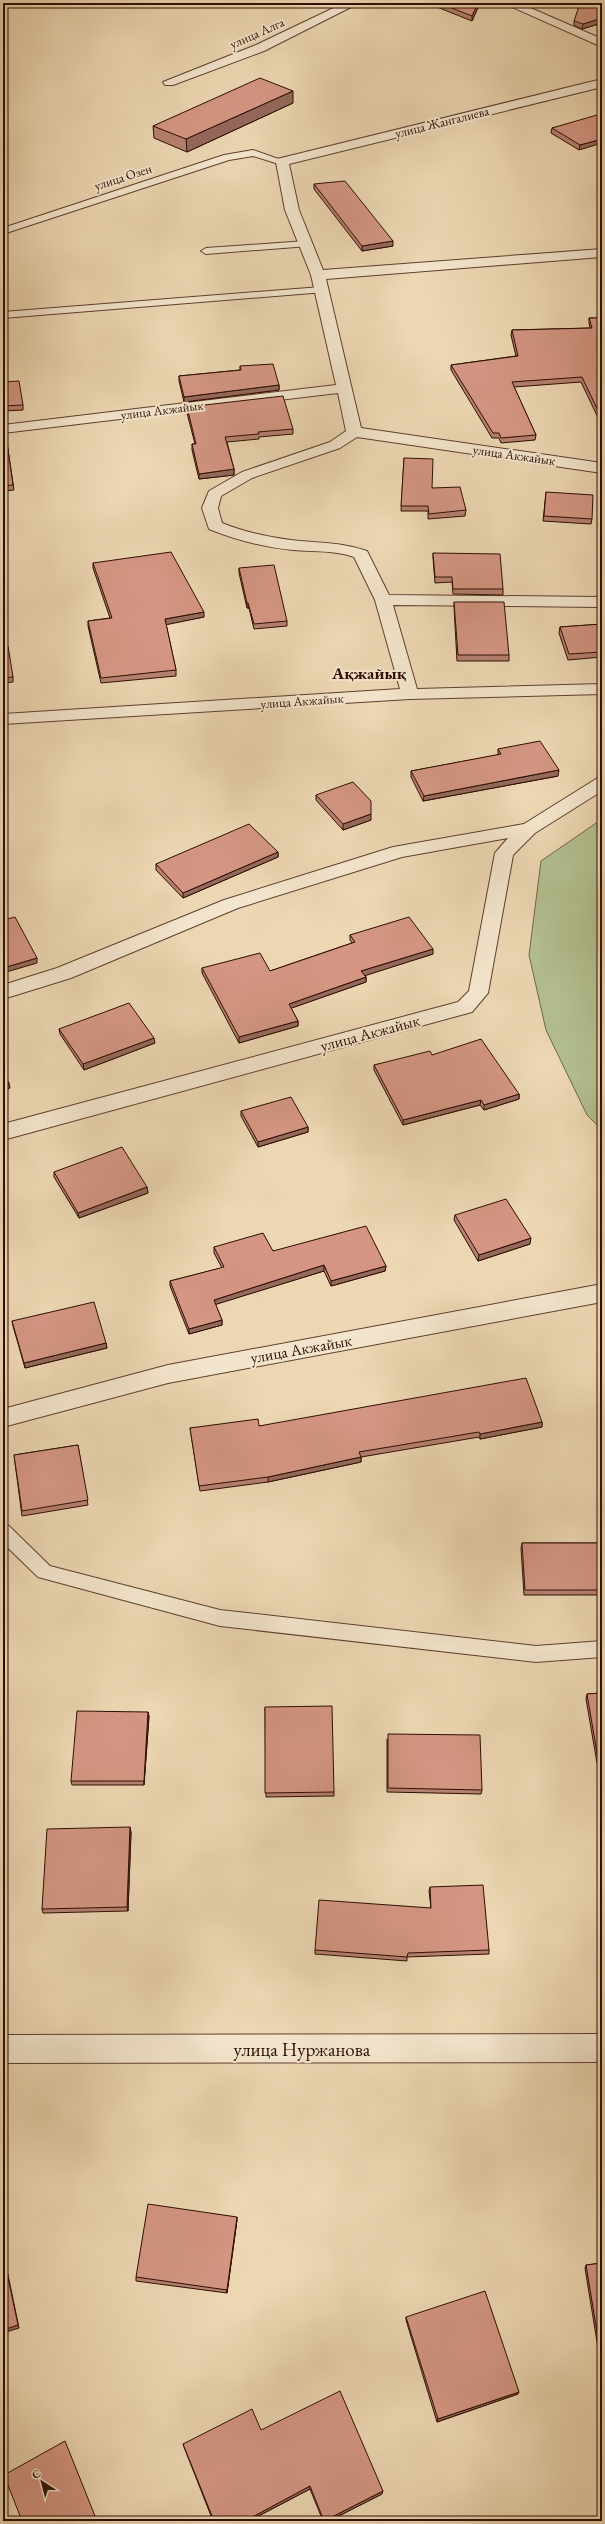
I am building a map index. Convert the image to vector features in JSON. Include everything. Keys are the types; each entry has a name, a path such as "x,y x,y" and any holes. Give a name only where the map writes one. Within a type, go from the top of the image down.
{"street":[{"name":"улица Алга","path":"169,82 260,48 353,3"},
{"path":"509,3 602,44"},
{"name":"улица Жангалиева","path":"282,162 602,83"},
{"path":"282,162 292,210 318,275 354,432 335,445 247,475 214,494 210,508 215,526 245,538 293,546 342,547 361,554 383,600 410,694"},
{"path":"318,275 602,254"},
{"name":"улица Акжайык","path":"3,429 344,388"},
{"name":"улица Акжайык","path":"354,432 602,468"},
{"path":"383,600 602,602"},
{"name":"улица Акжайык","path":"3,719 410,694 602,689"},
{"name":"улица Акжайык","path":"3,1132 465,1007 478,993 504,853 528,830 602,783"},
{"path":"3,992 64,973 231,904 400,851 528,830"},
{"name":"улица Акжайык","path":"3,1418 168,1374 602,1293"},
{"name":"улица Нуржанова","path":"3,2049 602,2048"}],"lane":[{"name":"улица Озен","path":"3,231 227,157 253,153 282,162"},
{"path":"206,251 306,244"},
{"path":"3,315 322,290"},
{"path":"3,1531 44,1572 220,1618 536,1654 602,1649"}],"green space":[{"path":"602,819 602,1130 587,1115 546,1030 529,955 541,861"}],"building":[{"path":"439,3 478,3 472,16"},
{"path":"580,3 602,3 602,18 583,24 574,21"},
{"path":"260,78 293,91 186,139 153,126"},
{"path":"597,115 602,117 602,139 580,145 552,128"},
{"path":"345,181 393,241 362,246 314,184"},
{"path":"589,318 602,318 602,419 582,377 512,382 536,435 501,438 499,433 493,433 451,365 518,356 512,330 592,328"},
{"path":"273,364 279,385 184,397 179,376 241,370 240,366"},
{"path":"19,381 23,405 3,406 3,382"},
{"path":"283,396 293,429 225,437 234,469 199,474 192,444 196,444 187,407"},
{"path":"3,429 5,429 13,485 3,486"},
{"path":"404,458 433,459 432,488 460,487 466,510 429,514 428,506 401,506"},
{"path":"546,492 593,495 592,519 544,516"},
{"path":"171,552 204,612 165,619 176,670 101,678 88,621 112,618 93,563"},
{"path":"433,553 500,554 503,589 453,589 452,577 435,577"},
{"path":"274,565 287,621 254,624 247,603 239,568"},
{"path":"454,602 504,602 509,655 458,655"},
{"path":"602,624 602,652 569,654 560,627"},
{"path":"8,646 13,677 3,678 3,647"},
{"path":"540,741 559,770 424,796 411,771 501,754 498,749"},
{"path":"353,782 371,801 371,814 343,824 316,795"},
{"path":"249,824 278,852 183,893 156,864"},
{"path":"15,917 37,958 3,968 3,920"},
{"path":"409,917 433,949 361,971 366,977 289,1004 298,1021 239,1037 202,968 260,953 270,971 355,942 350,935"},
{"path":"129,1003 154,1038 83,1064 59,1029"},
{"path":"481,1039 519,1094 484,1105 481,1100 403,1120 374,1065 430,1051 432,1055"},
{"path":"3,1073 9,1083 3,1085"},
{"path":"291,1097 308,1127 258,1142 241,1111"},
{"path":"122,1147 147,1187 78,1213 54,1172"},
{"path":"506,1199 531,1238 479,1255 455,1215"},
{"path":"366,1226 386,1266 331,1281 324,1265 214,1300 222,1320 189,1329 170,1281 224,1267 214,1247 263,1233 273,1251"},
{"path":"94,1302 106,1343 24,1363 12,1321"},
{"path":"526,1378 542,1422 480,1434 479,1432 359,1452 361,1457 268,1477 199,1486 190,1428 258,1419 259,1426"},
{"path":"78,1445 88,1500 22,1511 14,1455"},
{"path":"522,1543 602,1543 602,1590 525,1590"},
{"path":"602,1693 602,1759 598,1759 587,1694"},
{"path":"332,1706 334,1792 265,1793 265,1707"},
{"path":"77,1711 148,1712 144,1781 71,1781"},
{"path":"388,1734 480,1735 482,1790 388,1788"},
{"path":"130,1827 127,1907 42,1909 47,1829"},
{"path":"483,1885 489,1950 408,1953 407,1957 315,1950 319,1900 431,1908 430,1887"},
{"path":"148,2204 237,2217 227,2290 136,2277"},
{"path":"3,2253 18,2325 3,2330"},
{"path":"602,2263 602,2362 586,2265"},
{"path":"485,2291 519,2392 438,2419 406,2317"},
{"path":"340,2391 383,2491 324,2521 310,2486 245,2521 214,2521 183,2444 252,2409 261,2430"},
{"path":"65,2441 97,2521 22,2521 4,2475"}],"district":[{"name":"Ақжайық","path":"369,673"}]}
